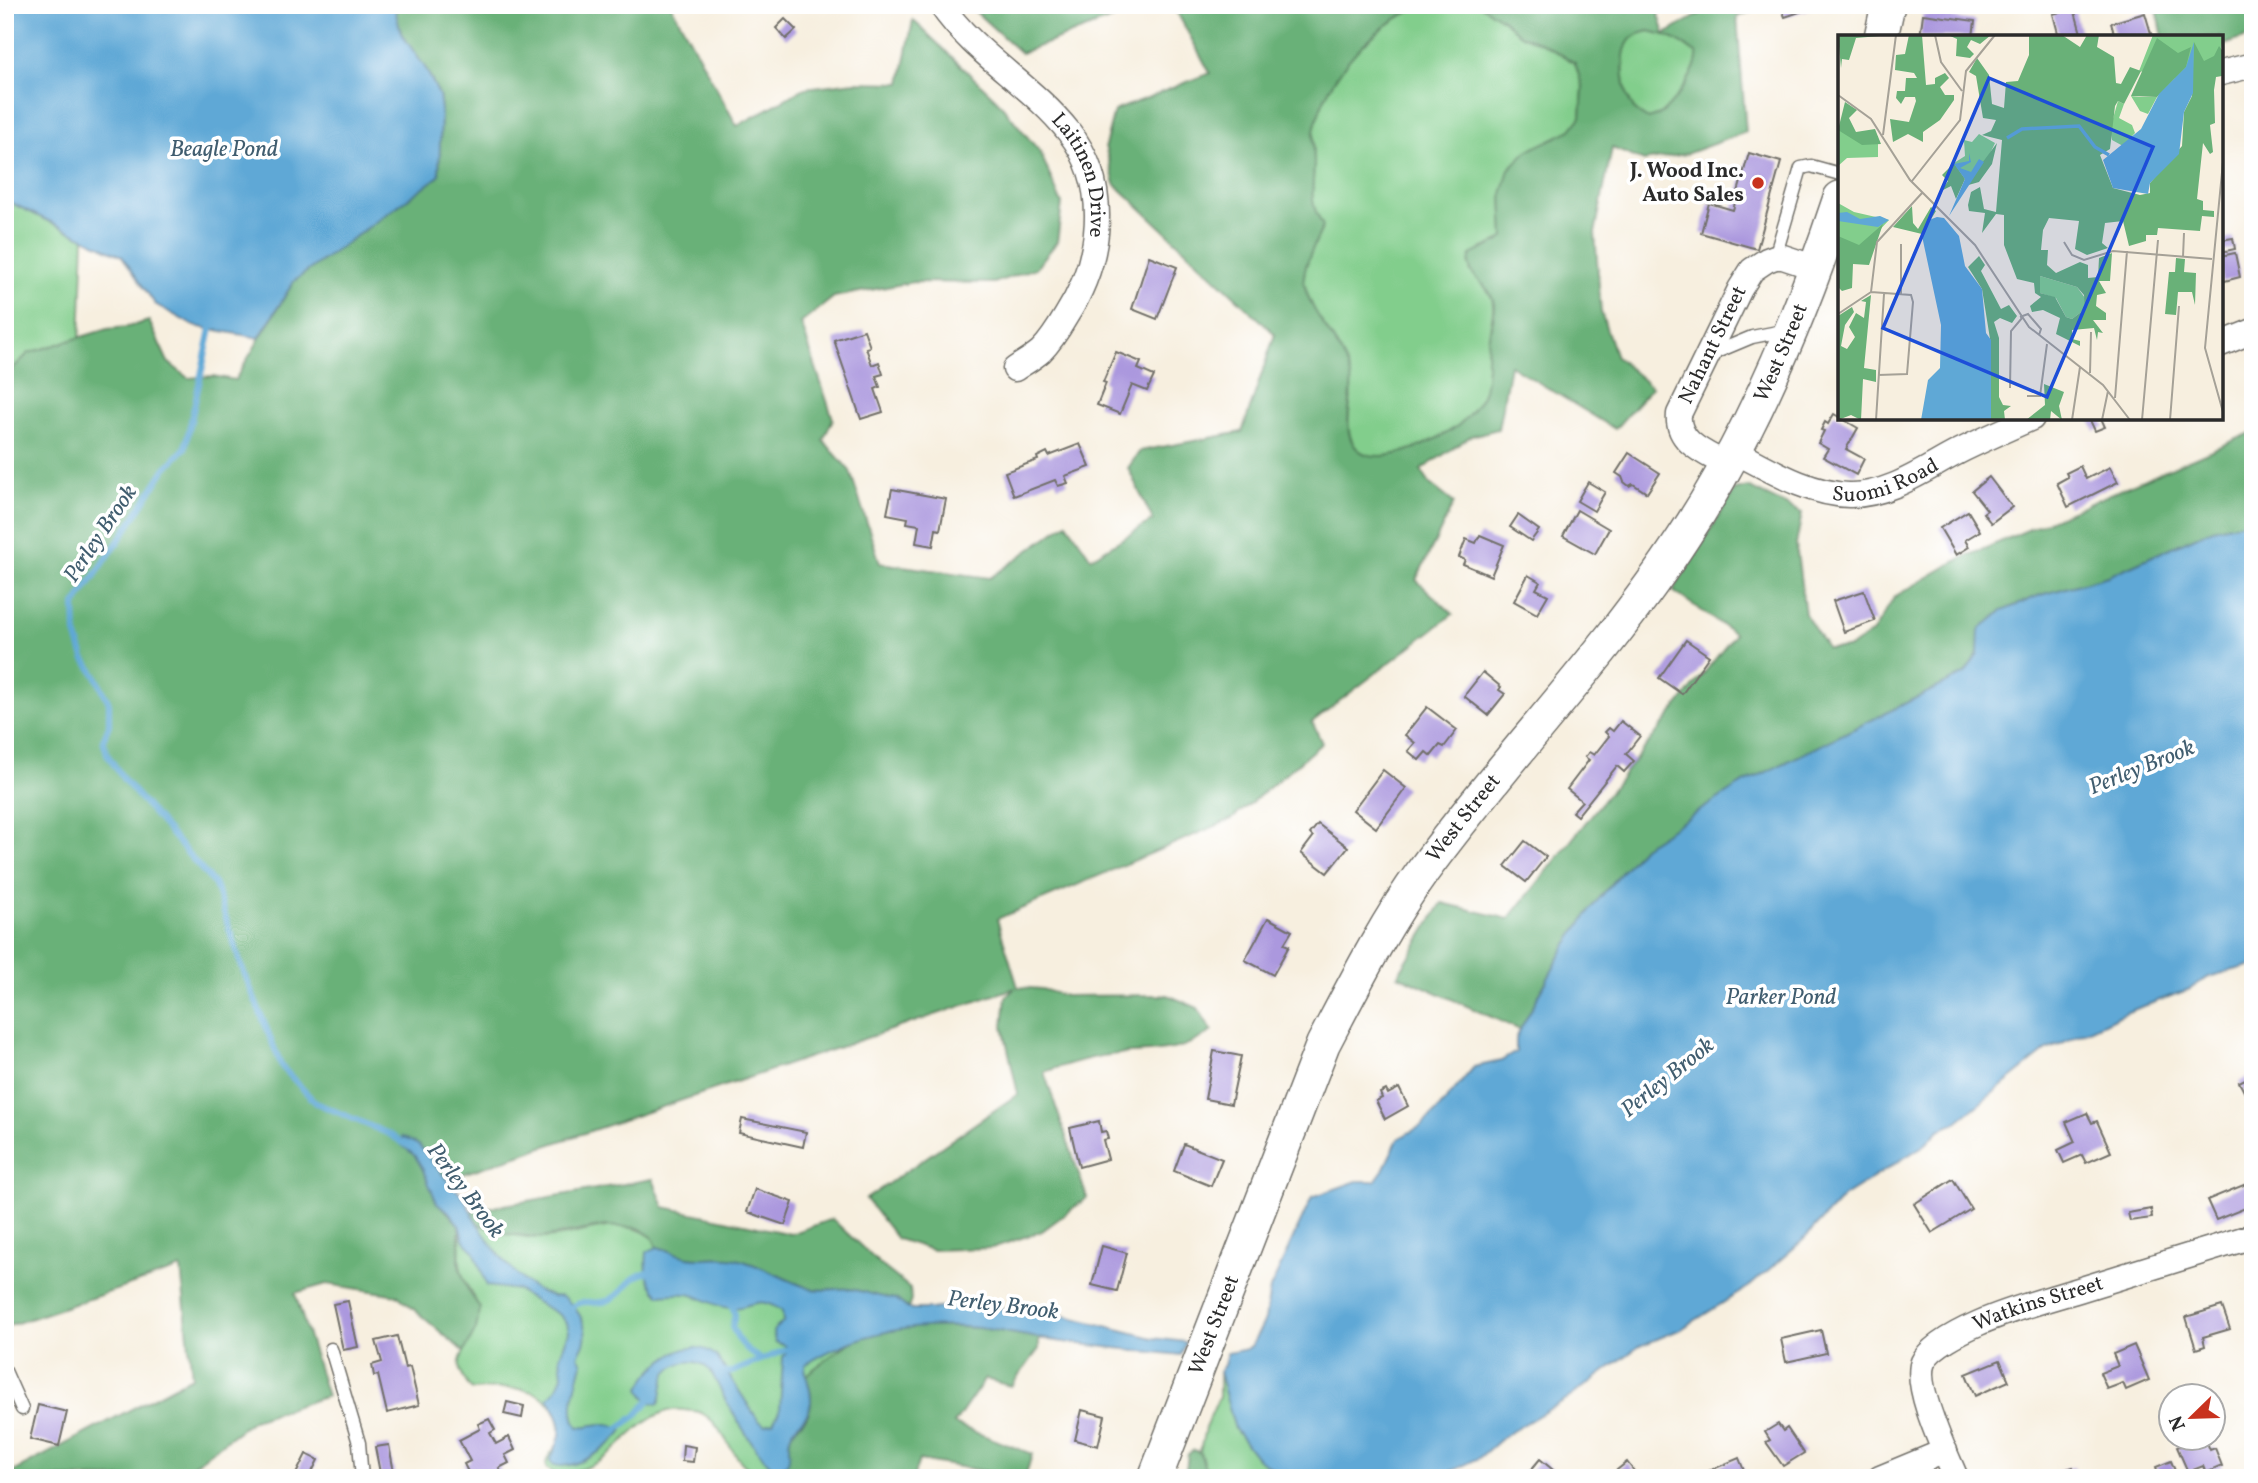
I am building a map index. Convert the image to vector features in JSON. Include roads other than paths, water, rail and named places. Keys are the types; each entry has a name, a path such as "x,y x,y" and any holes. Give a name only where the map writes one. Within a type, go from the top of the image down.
{"main road":[{"path":"1881,35 1888,5"},
{"name":"West Street","path":"1155,1478 1323,1044 1369,958 1423,872 1599,652 1660,572 1704,506 1730,458 1791,329 1838,204"}],"street":[{"name":"Laitinen Drive","path":"941,5 949,17 985,53 1053,113 1071,134 1086,161 1096,197 1098,233 1090,268 1076,301 1042,350 1015,369"},
{"path":"2223,72 2253,65"},
{"path":"1775,257 1816,268"},
{"name":"Nahant Street","path":"1730,458 1688,441 1681,432 1679,414 1740,289 1752,270 1775,257"},
{"path":"2223,343 2253,331"},
{"name":"Suomi Road","path":"1730,458 1797,482 1833,493 1850,495 1898,483 1981,440 2027,420"},
{"name":"Watkins Street","path":"1956,1478 1926,1401 1921,1375 1923,1361 1936,1347 1979,1323 2023,1307 2253,1236"},
{"path":"1880,1478 1945,1451"}],"lane":[{"path":"1775,257 1801,168 1807,166 1838,174"},
{"path":"1709,355 1752,337 1791,329"},
{"path":"331,1349 359,1443 362,1478"},
{"path":"5,1371 23,1409"}],"water":[{"name":"Beagle Pond","path":"5,5 394,5 401,33 426,69 439,95 439,176 294,281 259,338 194,326 155,304 122,256 5,200"},
{"name":"Parker Pond","path":"2253,520 2253,965 2208,977 2190,989 2125,1013 2047,1050 1954,1124 1939,1130 1926,1144 1843,1197 1803,1240 1750,1286 1681,1329 1638,1347 1570,1397 1504,1436 1479,1458 1437,1478 1285,1477 1257,1458 1235,1429 1219,1372 1227,1353 1247,1349 1252,1345 1265,1320 1270,1289 1312,1197 1357,1181 1375,1181 1398,1139 1421,1126 1436,1112 1474,1067 1501,1061 1516,1052 1516,1039 1520,1030 1565,947 1597,901 1643,847 1738,786 1965,674 1978,654 1979,630 2002,611 2038,596 2108,576 2213,529"},
{"path":"402,1137 419,1145 461,1194 477,1223 513,1270 537,1290 561,1296 579,1315 585,1334 578,1356 582,1363 573,1404 575,1420 578,1427 606,1424 623,1430 601,1451 570,1465 552,1464 550,1460 561,1429 548,1398 556,1390 562,1376 560,1356 569,1332 567,1323 560,1315 518,1290 487,1286 474,1251 464,1241 459,1225 448,1211 437,1203 415,1156 402,1145"},
{"path":"657,1247 688,1257 736,1259 811,1289 855,1290 896,1299 908,1309 954,1305 1031,1311 1062,1315 1153,1338 1186,1342 1181,1355 1053,1341 979,1328 910,1328 867,1337 826,1353 805,1365 811,1397 810,1408 791,1434 787,1464 775,1470 748,1436 712,1374 700,1364 682,1363 671,1369 665,1376 659,1404 649,1401 643,1394 640,1388 646,1378 673,1354 684,1349 707,1350 717,1357 758,1420 765,1425 773,1423 780,1409 783,1357 787,1351 786,1346 775,1342 773,1331 783,1322 782,1311 772,1305 758,1303 733,1308 688,1294 659,1295 649,1281 646,1264 647,1252"}],"waterway":[{"name":"Perley Brook","path":"209,324 211,329 185,448 165,469 75,605 76,634 84,658 109,703 109,725 103,740 107,754 124,780 215,885 241,965 282,1067 316,1103 389,1134 408,1146"},
{"path":"569,1309 584,1302 601,1302 614,1298 632,1280 654,1271"},
{"path":"729,1300 735,1314 732,1327 746,1349 760,1359"},
{"path":"720,1373 732,1372 792,1347"},
{"name":"Perley Brook","path":"613,1432 636,1416 654,1394"}],"place":[{"name":"J. Wood Inc. Auto Sales","path":"1758,183"}]}
